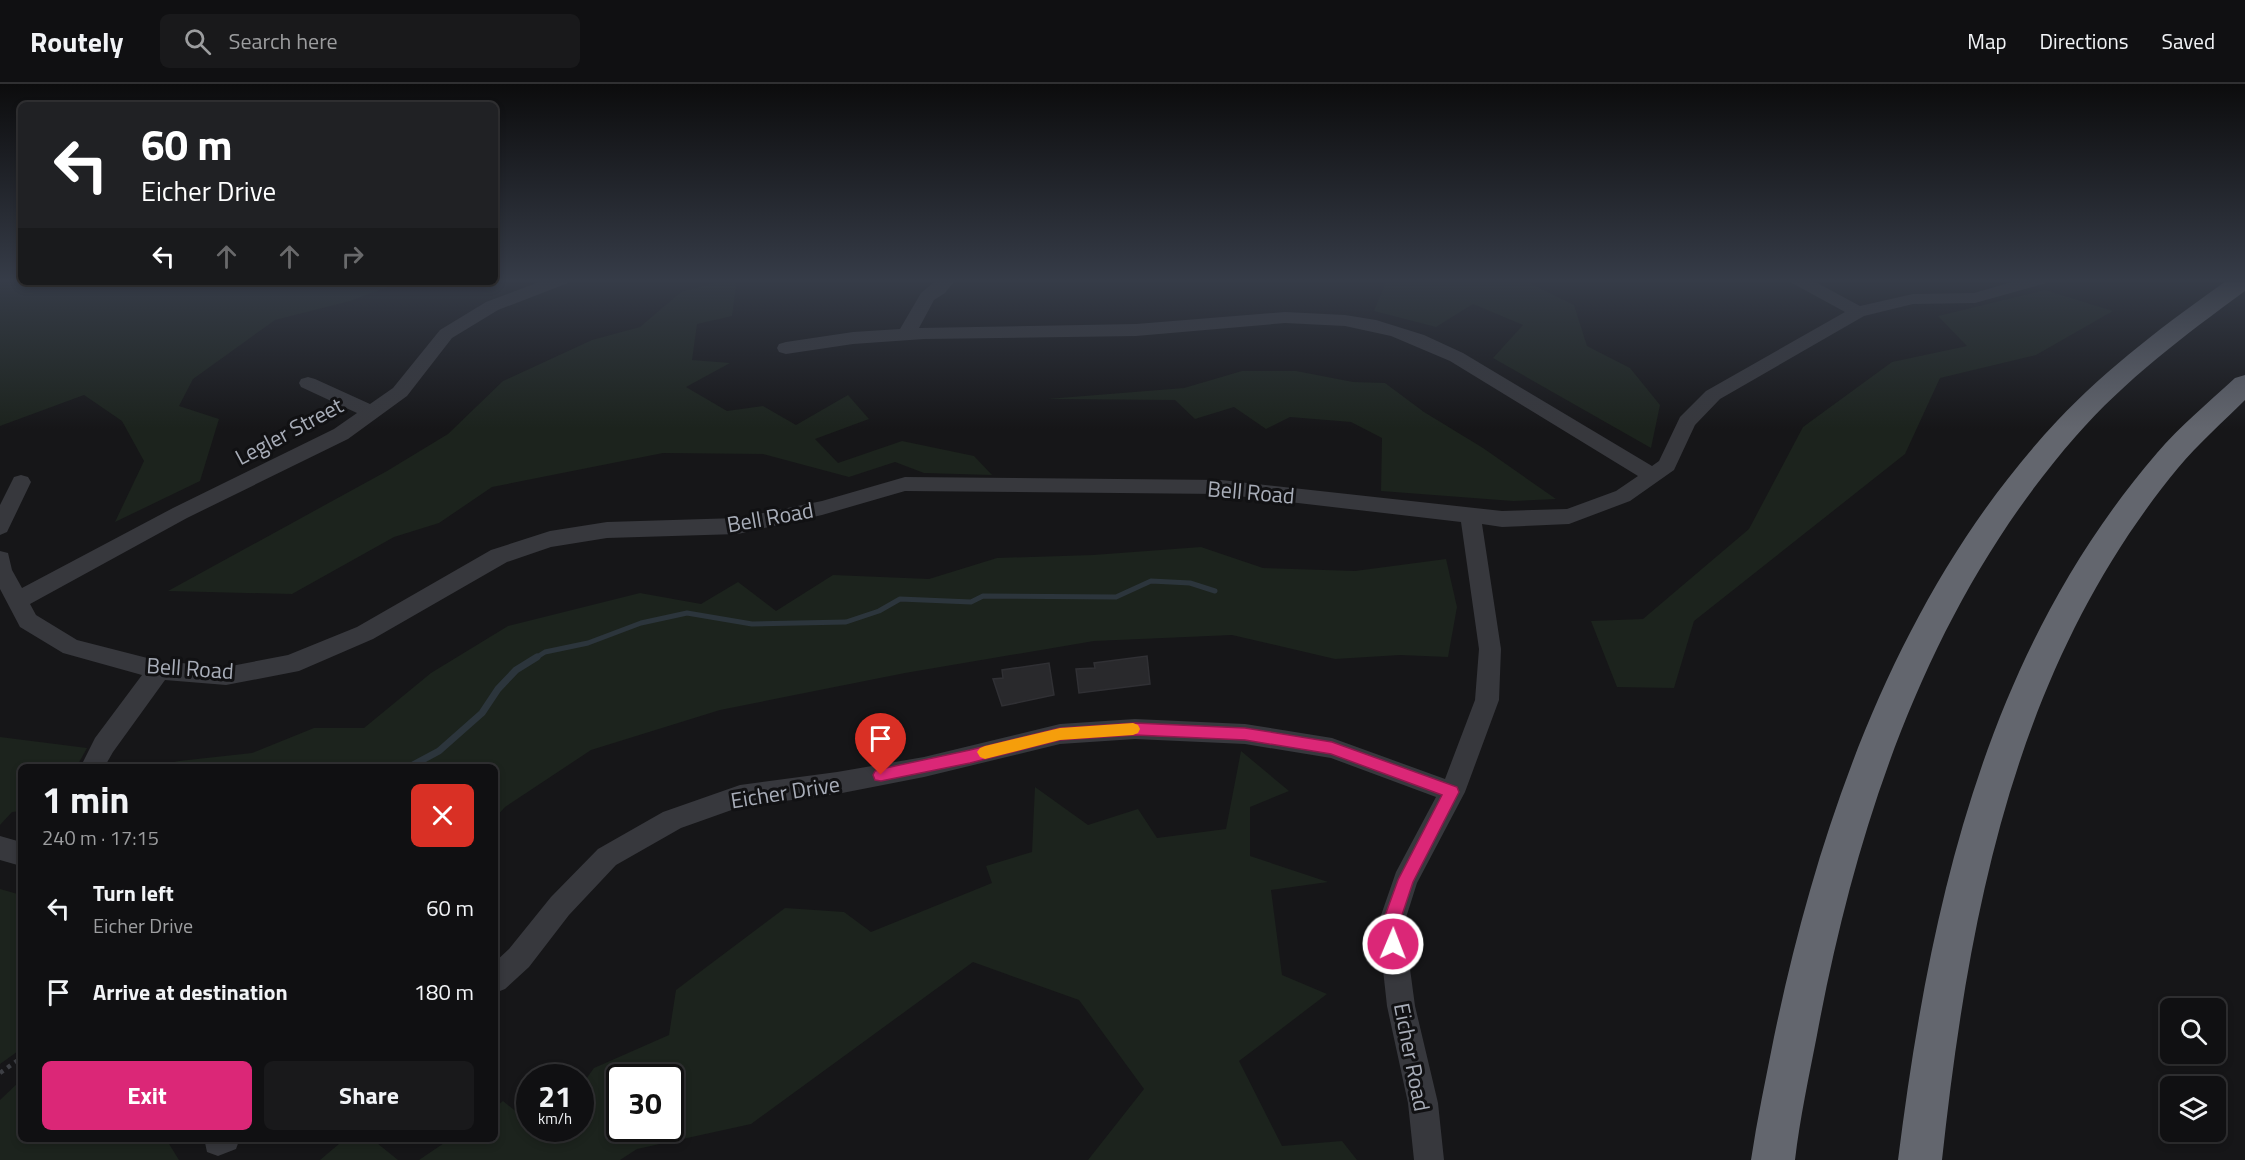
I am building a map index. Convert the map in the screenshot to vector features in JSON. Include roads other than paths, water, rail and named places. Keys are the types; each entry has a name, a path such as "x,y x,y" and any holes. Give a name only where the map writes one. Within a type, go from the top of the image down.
{"highway":[{"path":"1773,1160 1802,997 1831,878 1869,763 1908,670 1940,608 1980,542 2047,451 2128,370 2180,329"},
{"path":"1920,1160 1926,1092 1944,980 1987,799 2010,733 2035,674 2074,596 2128,510 2192,434 2245,384"}],"street":[{"name":"Legler Street","path":"17,601 180,513 340,434 400,392 446,334 454,329"},
{"path":"906,335 909,329"},
{"path":"786,348 854,338 906,335 1158,329"},
{"path":"1387,329 1429,343 1486,373 1652,475"},
{"name":"Bell Road","path":"0,559 0,570 28,621 70,647 159,670 226,675 291,664 365,633 432,592 499,556 550,539 607,530 738,526 822,508 905,484 1221,487 1502,519 1569,516 1623,496 1666,465 1687,422 1713,395 1828,329"},
{"path":"308,383 372,412"},
{"path":"0,527 21,482"},
{"name":"Eicher Road","path":"1429,1160 1423,1103 1401,1006 1391,924 1406,880 1452,792 1487,700 1490,649 1470,515"},
{"path":"94,764 104,745 159,670"},
{"name":"Eicher Drive","path":"498,977 519,958 560,906 607,857 672,820 740,796 837,783 913,769 1060,734 1135,729 1245,734 1332,748 1452,792"},
{"path":"0,848 18,853"}],"waterway":[{"path":"534,659 545,652 588,643 641,623 687,613 752,624 846,622 879,611 900,599 971,602 983,596 1116,597 1151,581 1190,583 1215,591"},
{"path":"415,764 439,751 482,713 498,689 516,670 537,657"}]}
